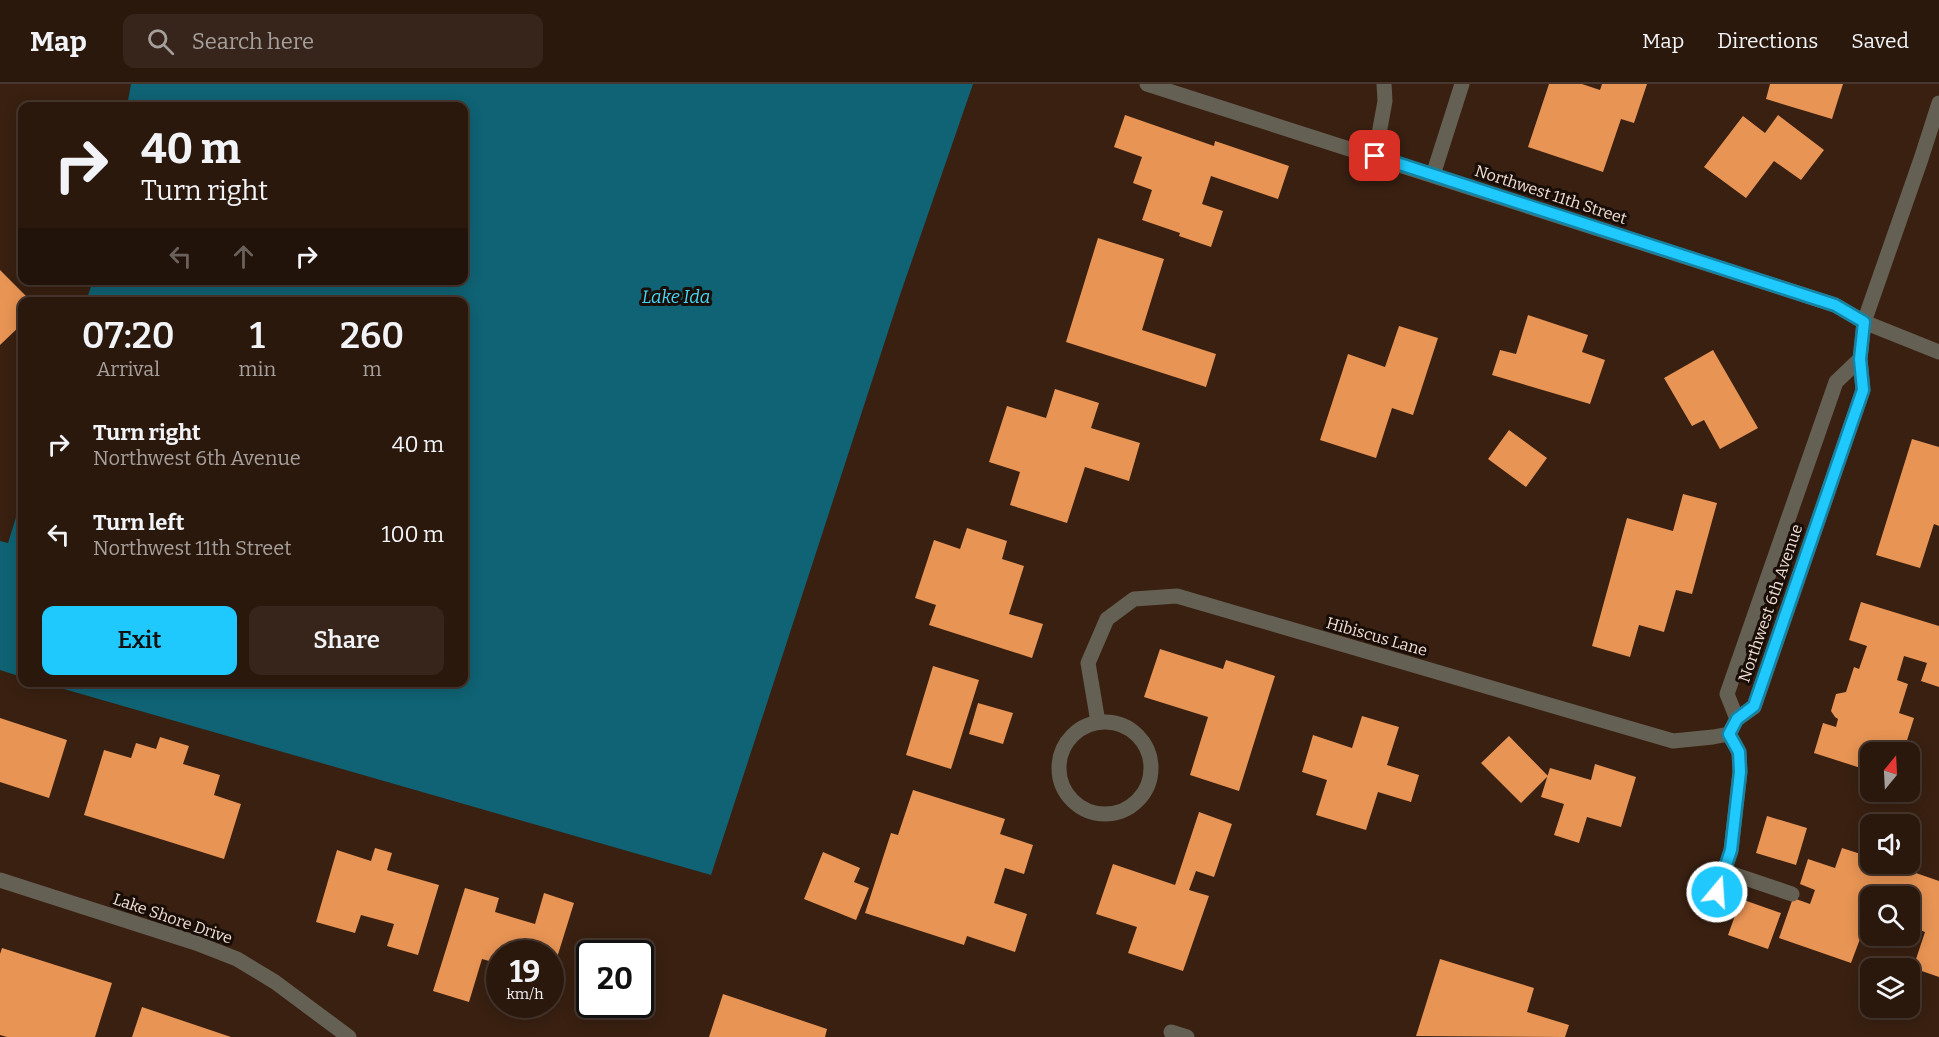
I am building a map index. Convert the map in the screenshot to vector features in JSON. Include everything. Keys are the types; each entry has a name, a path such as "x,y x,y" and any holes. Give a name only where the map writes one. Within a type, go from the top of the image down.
{"street":[{"name":"Northwest 11th Street","path":"1147,84 1835,305 1864,322 1939,352"},
{"path":"1375,156 1385,101 1384,84"},
{"path":"1433,175 1462,84"},
{"name":"Northwest 6th Avenue","path":"1860,359 1836,382 1727,694 1737,719 1754,706 1863,390 1860,359 1864,322 1922,159 1939,103"},
{"name":"Hibiscus Lane","path":"1098,722 1088,663 1107,619 1134,598 1177,596 1672,741 1729,734"},
{"path":"1710,913 1731,850 1740,772 1739,752 1729,734 1737,719"},
{"path":"1098,722 1119,725 1138,735 1146,747 1150,761 1150,776 1142,795 1126,809 1112,813 1098,813 1078,805 1064,789 1059,775 1059,761 1064,747 1072,736 1084,727 1098,722"},
{"path":"1724,871 1792,894"},
{"name":"Lake Shore Drive","path":"0,880 196,943 237,959 275,982 350,1037"},
{"path":"1171,1032 1187,1037"}],"water":[{"name":"Lake Ida","path":"131,84 973,84 900,295 711,875 57,687 468,687 468,297 87,297 92,285 468,285 468,102 128,102"},
{"path":"18,511 18,676 0,670 0,541 8,543"}],"building":[{"path":"1549,84 1582,84 1600,90 1602,84 1647,84 1634,123 1621,119 1603,172 1528,147"},
{"path":"1770,84 1843,84 1832,119 1766,99"},
{"path":"1125,115 1214,146 1215,141 1289,166 1278,199 1211,176 1202,204 1223,211 1211,247 1142,220 1152,190 1133,183 1142,157 1114,147"},
{"path":"1778,115 1824,150 1801,180 1774,161 1746,198 1704,167 1743,116 1765,133"},
{"path":"1098,238 1164,259 1142,330 1216,354 1206,387 1066,342"},
{"path":"0,270 27,297 18,297 18,328 0,345"},
{"path":"1528,315 1588,335 1582,352 1605,360 1590,404 1492,375 1500,350 1516,354"},
{"path":"1399,326 1438,338 1413,415 1392,408 1376,458 1320,440 1348,354 1385,367"},
{"path":"1713,350 1758,428 1720,449 1704,420 1692,426 1664,378"},
{"path":"1055,389 1099,403 1091,428 1140,443 1129,481 1085,467 1067,523 1010,505 1020,472 989,462 1007,406 1046,418"},
{"path":"1509,430 1547,458 1526,487 1488,459"},
{"path":"1912,439 1939,447 1939,526 1934,524 1920,568 1876,555"},
{"path":"1683,494 1717,503 1692,594 1676,590 1664,632 1639,625 1630,657 1592,646 1627,518 1673,531"},
{"path":"967,528 1007,541 1002,559 1024,566 1009,614 1043,624 1032,658 929,625 936,605 915,598 934,540 960,549"},
{"path":"1861,602 1939,626 1939,687 1921,681 1927,663 1904,656 1897,680 1908,684 1899,713 1914,718 1906,742 1860,742 1860,768 1814,753 1823,723 1836,727 1838,719 1831,711 1836,694 1846,692 1854,667 1859,669 1867,646 1849,640"},
{"path":"1160,649 1223,669 1226,660 1275,676 1239,791 1190,775 1208,717 1144,697"},
{"path":"933,666 979,680 951,769 906,755"},
{"path":"978,703 1013,713 1003,744 969,734"},
{"path":"1362,716 1399,727 1387,765 1419,775 1411,802 1378,792 1366,830 1316,815 1327,780 1302,772 1313,735 1352,748"},
{"path":"0,718 67,740 49,798 0,782"},
{"path":"1509,736 1548,776 1521,803 1481,763"},
{"path":"160,737 189,746 183,764 220,775 214,795 241,804 224,859 84,815 104,750 131,758 136,743 156,749"},
{"path":"1595,764 1636,777 1621,827 1587,817 1579,843 1554,835 1564,804 1541,797 1550,768 1591,780"},
{"path":"913,790 1005,819 1000,834 1033,845 1024,874 1005,868 994,903 1027,914 1015,952 967,936 964,945 865,913 891,833 898,835"},
{"path":"1199,812 1232,824 1214,877 1196,871 1189,890 1209,896 1183,971 1128,953 1137,927 1096,914 1113,864 1175,885"},
{"path":"1767,816 1807,828 1796,865 1756,853"},
{"path":"375,848 392,853 387,870 439,885 418,955 387,946 394,924 361,915 355,933 316,922 337,850 371,861"},
{"path":"1842,848 1860,854 1860,874 1919,874 1939,881 1939,977 1920,970 1920,958 1916,958 1925,932 1920,930 1920,886 1860,886 1860,939 1851,963 1779,938 1793,898 1810,904 1815,890 1800,884 1808,859 1835,868"},
{"path":"823,852 860,868 854,882 869,888 856,920 804,899"},
{"path":"465,888 499,898 495,912 535,924 544,893 574,903 562,940 486,940 486,960 482,959 469,1002 433,991"},
{"path":"1741,899 1781,913 1768,949 1728,935"},
{"path":"2,948 112,983 95,1037 7,1037 0,1035 0,954"},
{"path":"1440,959 1534,988 1527,1012 1569,1025 1565,1037 1416,1036"},
{"path":"723,994 827,1029 825,1037 709,1037"},
{"path":"142,1007 231,1037 132,1037"}],"route":[{"path":"1375,156 1835,305 1864,322 1860,359 1863,390 1754,706 1737,719 1729,734 1739,752 1740,772 1731,850 1717,892"}]}
